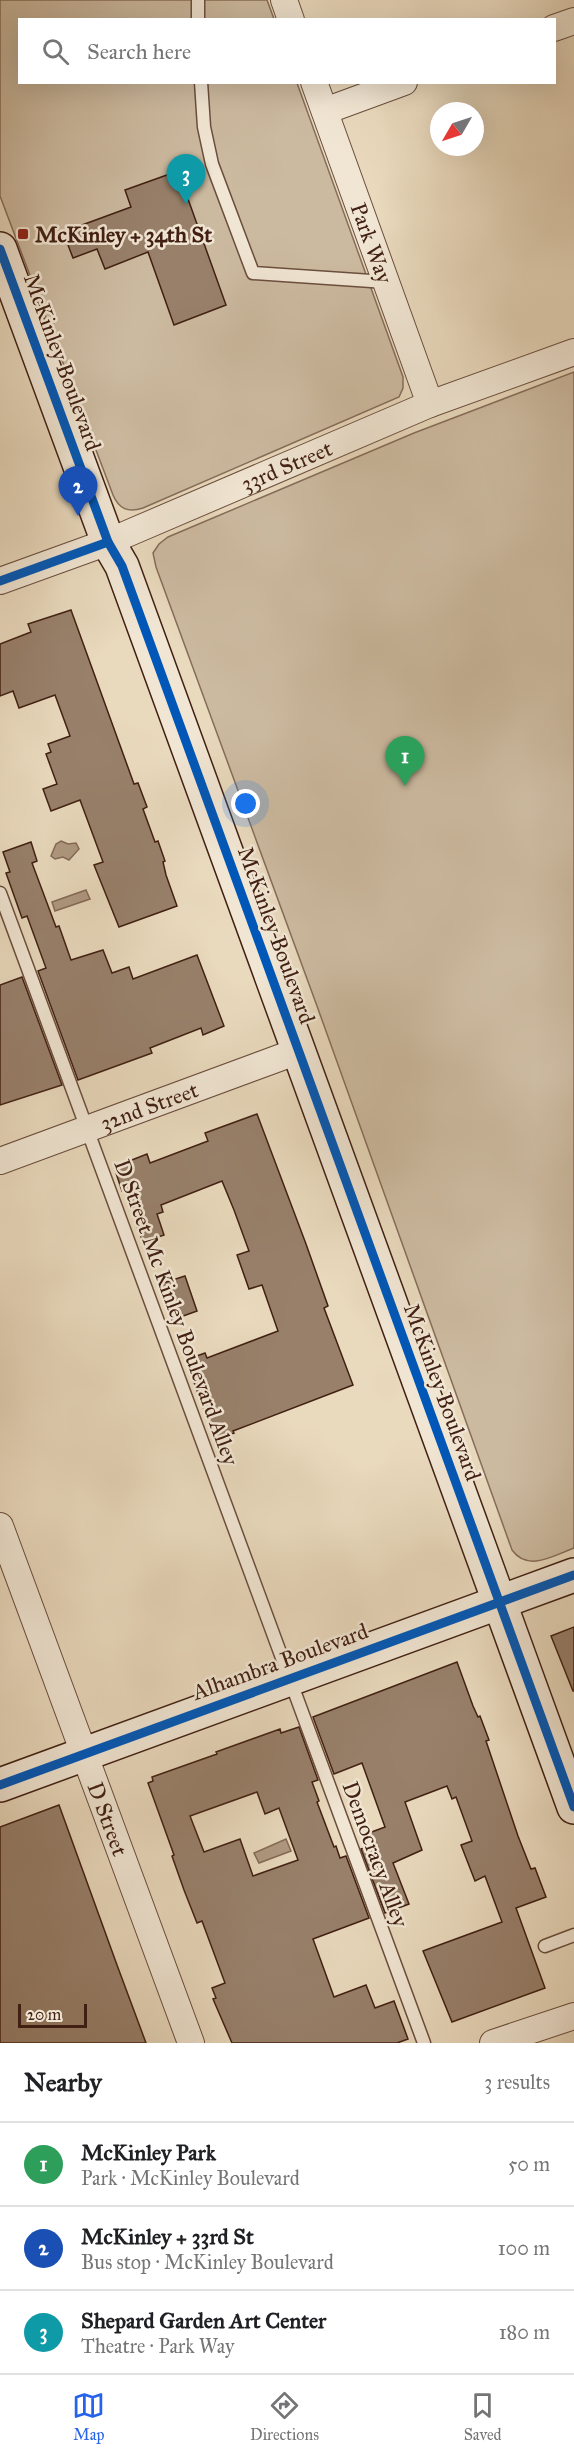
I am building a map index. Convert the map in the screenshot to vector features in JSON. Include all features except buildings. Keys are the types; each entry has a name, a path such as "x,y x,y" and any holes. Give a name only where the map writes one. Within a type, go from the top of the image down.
{"street":[{"path":"284,0 290,18"},
{"path":"556,28 574,21"},
{"name":"Park Way","path":"315,84 430,404"},
{"path":"325,111 399,84"},
{"name":"McKinley Boulevard","path":"0,249 108,542 122,566 574,1808"},
{"name":"33rd Street","path":"0,581 108,542 430,404 574,352"},
{"name":"32nd Street","path":"0,1161 298,1051"},
{"name":"D Street","path":"0,1526 191,2043"},
{"name":"Alhambra Boulevard","path":"0,1785 574,1575"},
{"path":"493,2043 574,2016"}],"lane":[{"path":"198,0 198,18"},
{"path":"201,84 204,127 212,164 253,273 386,282"},
{"name":"D Street Mc Kinley Boulevard Alley","path":"0,893 289,1679"},
{"name":"Democracy Alley","path":"289,1679 424,2043"},
{"path":"545,1946 574,1935"}],"shaded area":[{"path":"0,0 267,0 274,18 18,18 18,84 297,84 403,377 403,388 399,397 143,508 128,510 121,507 113,495 0,196"},
{"path":"574,372 574,1548 549,1558 533,1561 518,1557 512,1550 317,1006 156,567 153,553 168,537 414,433"},
{"path":"61,841 68,844 76,843 79,849 69,860 63,857 55,859 51,856 56,844"},
{"path":"86,890 90,899 55,911 52,902"},
{"path":"286,1839 291,1851 259,1863 254,1853"}],"cycle path":[{"path":"0,249 108,542 122,566 574,1807"},
{"path":"0,581 108,542"},
{"path":"0,1785 574,1575"}],"place":[{"name":"Shepard Garden Art Center","path":"186,204"},
{"name":"McKinley + 34th St","path":"23,234"},
{"name":"McKinley + 33rd St","path":"78,516"},
{"name":"McKinley Park","path":"405,786"}]}
